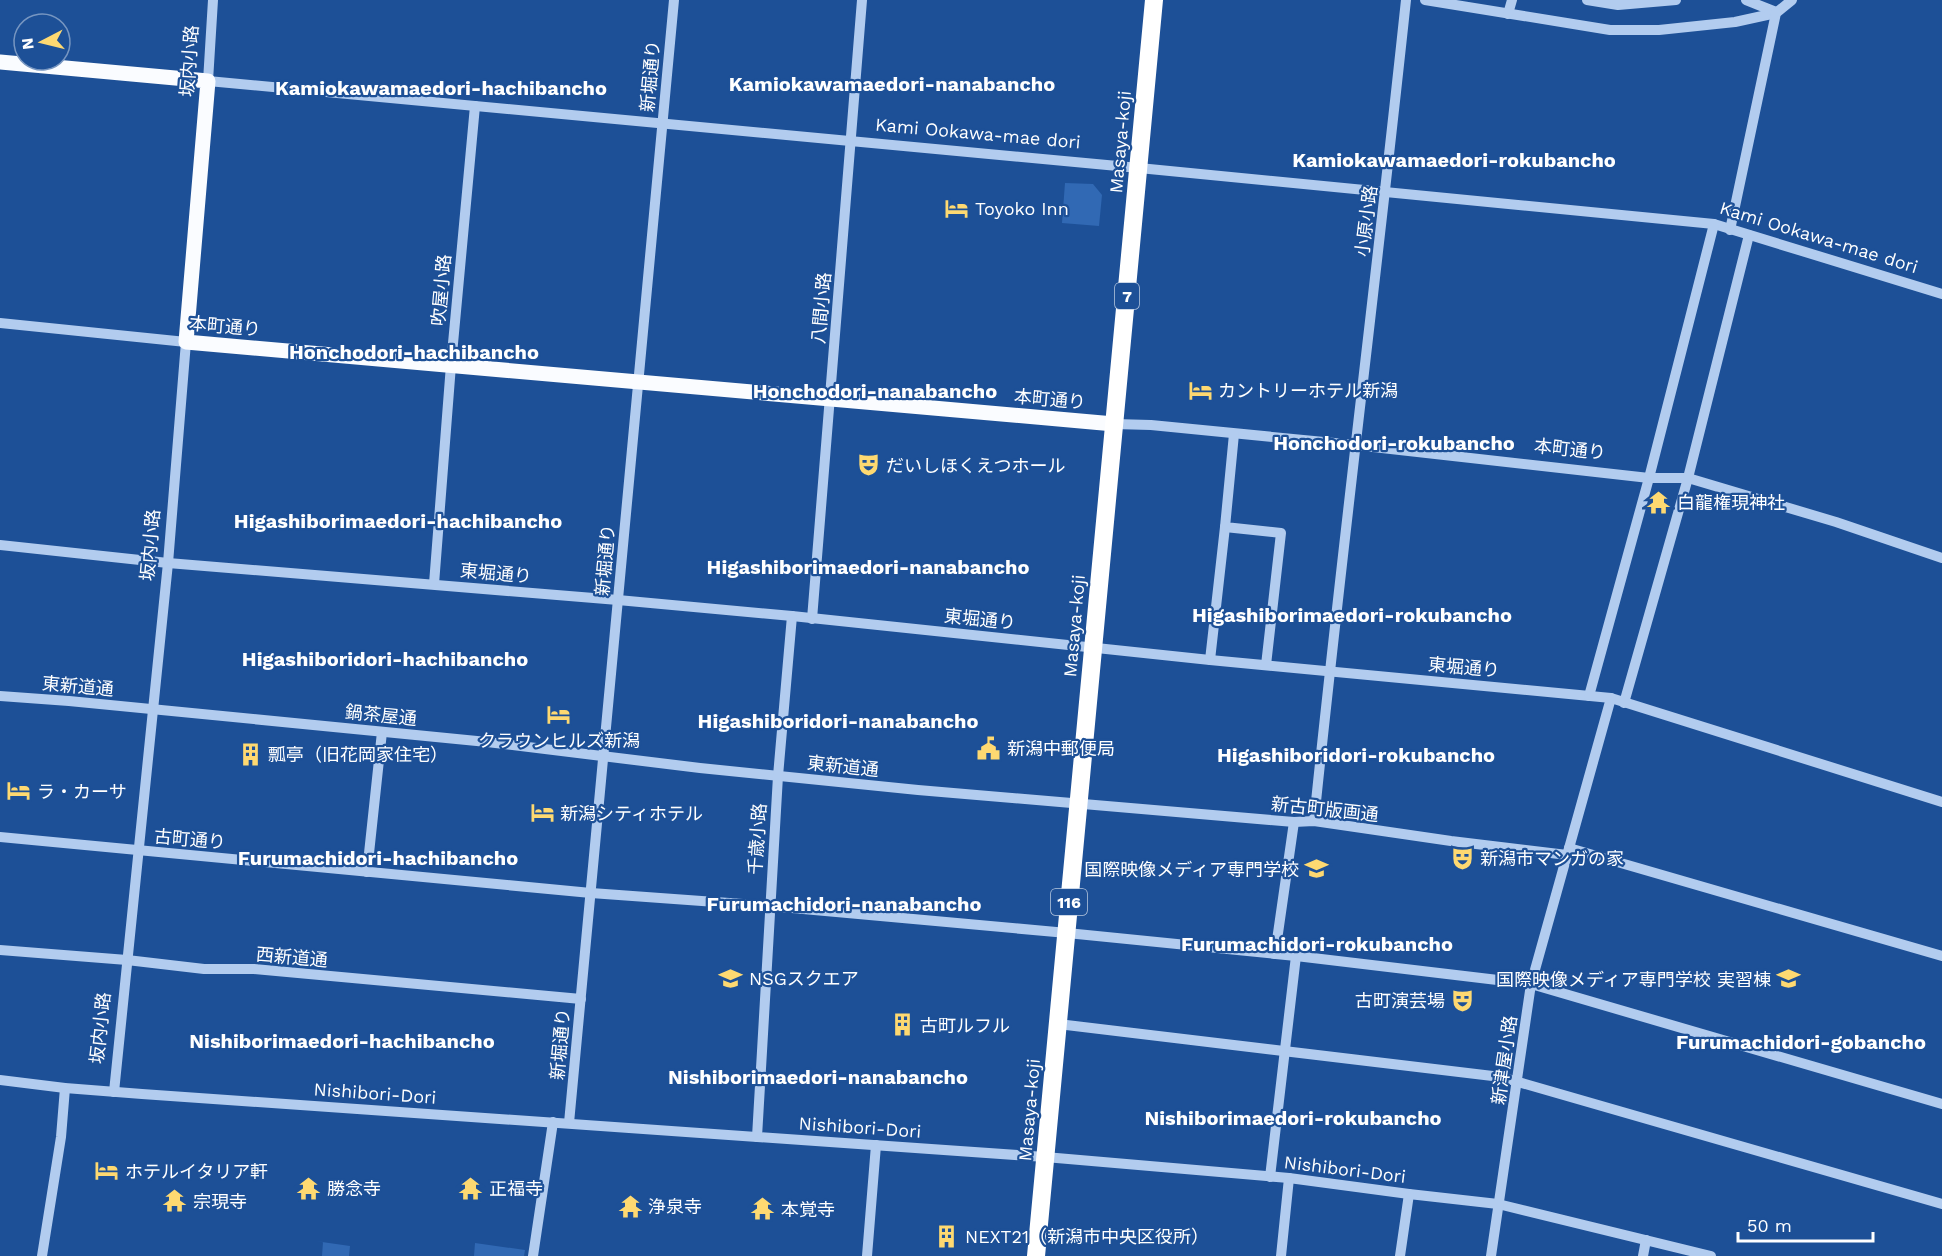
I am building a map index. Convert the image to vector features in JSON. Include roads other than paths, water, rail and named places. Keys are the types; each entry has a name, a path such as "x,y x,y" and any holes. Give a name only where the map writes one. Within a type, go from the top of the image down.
{"highway":[{"name":"Masaya-koji","path":"1036,1256 1154,0"}],"main road":[{"name":"Kami Ookawa-mae dori","path":"0,62 208,81"},
{"name":"坂内小路","path":"186,342 208,81"},
{"name":"本町通り","path":"186,342 1114,424"}],"street":[{"name":"坂内小路","path":"208,81 213,0"},
{"name":"新堀通り","path":"570,1124 674,0"},
{"name":"八間小路","path":"812,619 862,0"},
{"name":"小原小路","path":"1314,821 1406,0"},
{"path":"1425,0 1610,30 1659,30 1735,22 1776,13 1792,0"},
{"path":"1508,14 1512,0"},
{"path":"1587,0 1618,5 1676,0"},
{"path":"1746,0 1776,13"},
{"path":"1730,230 1776,13 1776,0"},
{"name":"Kami Ookawa-mae dori","path":"208,81 1386,191 1714,224 1942,294"},
{"name":"吹屋小路","path":"434,584 475,106"},
{"path":"1589,696 1650,478 1714,224"},
{"path":"1624,703 1688,478 1749,235"},
{"name":"本町通り","path":"0,323 186,342"},
{"name":"坂内小路","path":"114,1092 154,710 186,342"},
{"name":"本町通り","path":"1114,424 1151,425 1355,445 1650,478 1688,478 1836,522 1942,558"},
{"path":"1210,660 1234,434"},
{"path":"1225,527 1281,533 1266,665"},
{"name":"東堀通り","path":"0,545 168,563 792,616 1210,660 1611,698 1942,802"},
{"name":"千歳小路","path":"757,1137 778,776 792,616"},
{"name":"東新道通","path":"0,696 154,710"},
{"name":"新津屋小路","path":"1491,1256 1532,984 1611,698"},
{"name":"鍋茶屋通","path":"154,710 382,732 604,757"},
{"path":"367,872 382,732"},
{"name":"東新道通","path":"604,757 1079,804"},
{"name":"新古町版画通","path":"1079,804 1294,822 1314,821 1451,841 1568,851 1942,956"},
{"path":"1275,954 1294,822"},
{"name":"古町通り","path":"0,837 591,893 770,906 1067,933 1296,956 1532,984 1942,1104"},
{"name":"西新道通","path":"0,950 581,999"},
{"path":"1270,1177 1296,956"},
{"path":"1058,1024 1285,1053 1501,1077 1942,1204"},
{"name":"Nishibori-Dori","path":"0,1080 114,1092 1045,1157 1289,1178 1498,1204 1711,1256"},
{"path":"42,1256 61,1137 65,1088"},
{"path":"533,1256 553,1122"},
{"path":"867,1256 876,1145"},
{"path":"1281,1256 1289,1178"},
{"path":"1400,1256 1409,1194"},
{"path":"1643,1256 1646,1240"}],"place":[{"name":"Toyoko Inn","path":"957,208"},
{"name":"カントリーホテル新潟","path":"1200,390"},
{"name":"だいしほくえつホール","path":"868,465"},
{"name":"白龍権現神社","path":"1659,502"},
{"name":"クラウンヒルズ新潟","path":"559,714"},
{"name":"新潟中郵便局","path":"989,748"},
{"name":"瓢亭（旧花岡家住宅）","path":"250,754"},
{"name":"ラ・カーサ","path":"19,791"},
{"name":"新潟シティホテル","path":"542,813"},
{"name":"新潟市マンガの家","path":"1462,858"},
{"name":"国際映像メディア専門学校","path":"1317,869"},
{"name":"NSGスクエア","path":"731,978"},
{"name":"国際映像メディア専門学校 実習棟","path":"1789,979"},
{"name":"古町演芸場","path":"1463,1000"},
{"name":"古町ルフル","path":"902,1025"},
{"name":"ホテルイタリア軒","path":"107,1171"},
{"name":"勝念寺","path":"309,1188"},
{"name":"正福寺","path":"471,1188"},
{"name":"宗現寺","path":"175,1201"},
{"name":"浄泉寺","path":"630,1206"},
{"name":"本覚寺","path":"763,1209"},
{"name":"NEXT21（新潟市中央区役所）","path":"947,1236"}],"district":[{"name":"Kamiokawamaedori-nanabancho","path":"892,84"},
{"name":"Kamiokawamaedori-hachibancho","path":"441,88"},
{"name":"Kamiokawamaedori-rokubancho","path":"1454,160"},
{"name":"Honchodori-hachibancho","path":"414,352"},
{"name":"Honchodori-nanabancho","path":"875,391"},
{"name":"Honchodori-rokubancho","path":"1394,443"},
{"name":"Higashiborimaedori-hachibancho","path":"398,521"},
{"name":"Higashiborimaedori-nanabancho","path":"868,567"},
{"name":"Higashiborimaedori-rokubancho","path":"1352,615"},
{"name":"Higashiboridori-hachibancho","path":"385,659"},
{"name":"Higashiboridori-nanabancho","path":"838,721"},
{"name":"Higashiboridori-rokubancho","path":"1356,755"},
{"name":"Furumachidori-hachibancho","path":"378,858"},
{"name":"Furumachidori-nanabancho","path":"844,904"},
{"name":"Furumachidori-rokubancho","path":"1317,944"},
{"name":"Nishiborimaedori-hachibancho","path":"342,1041"},
{"name":"Furumachidori-gobancho","path":"1801,1042"},
{"name":"Nishiborimaedori-nanabancho","path":"818,1077"},
{"name":"Nishiborimaedori-rokubancho","path":"1293,1118"}]}
